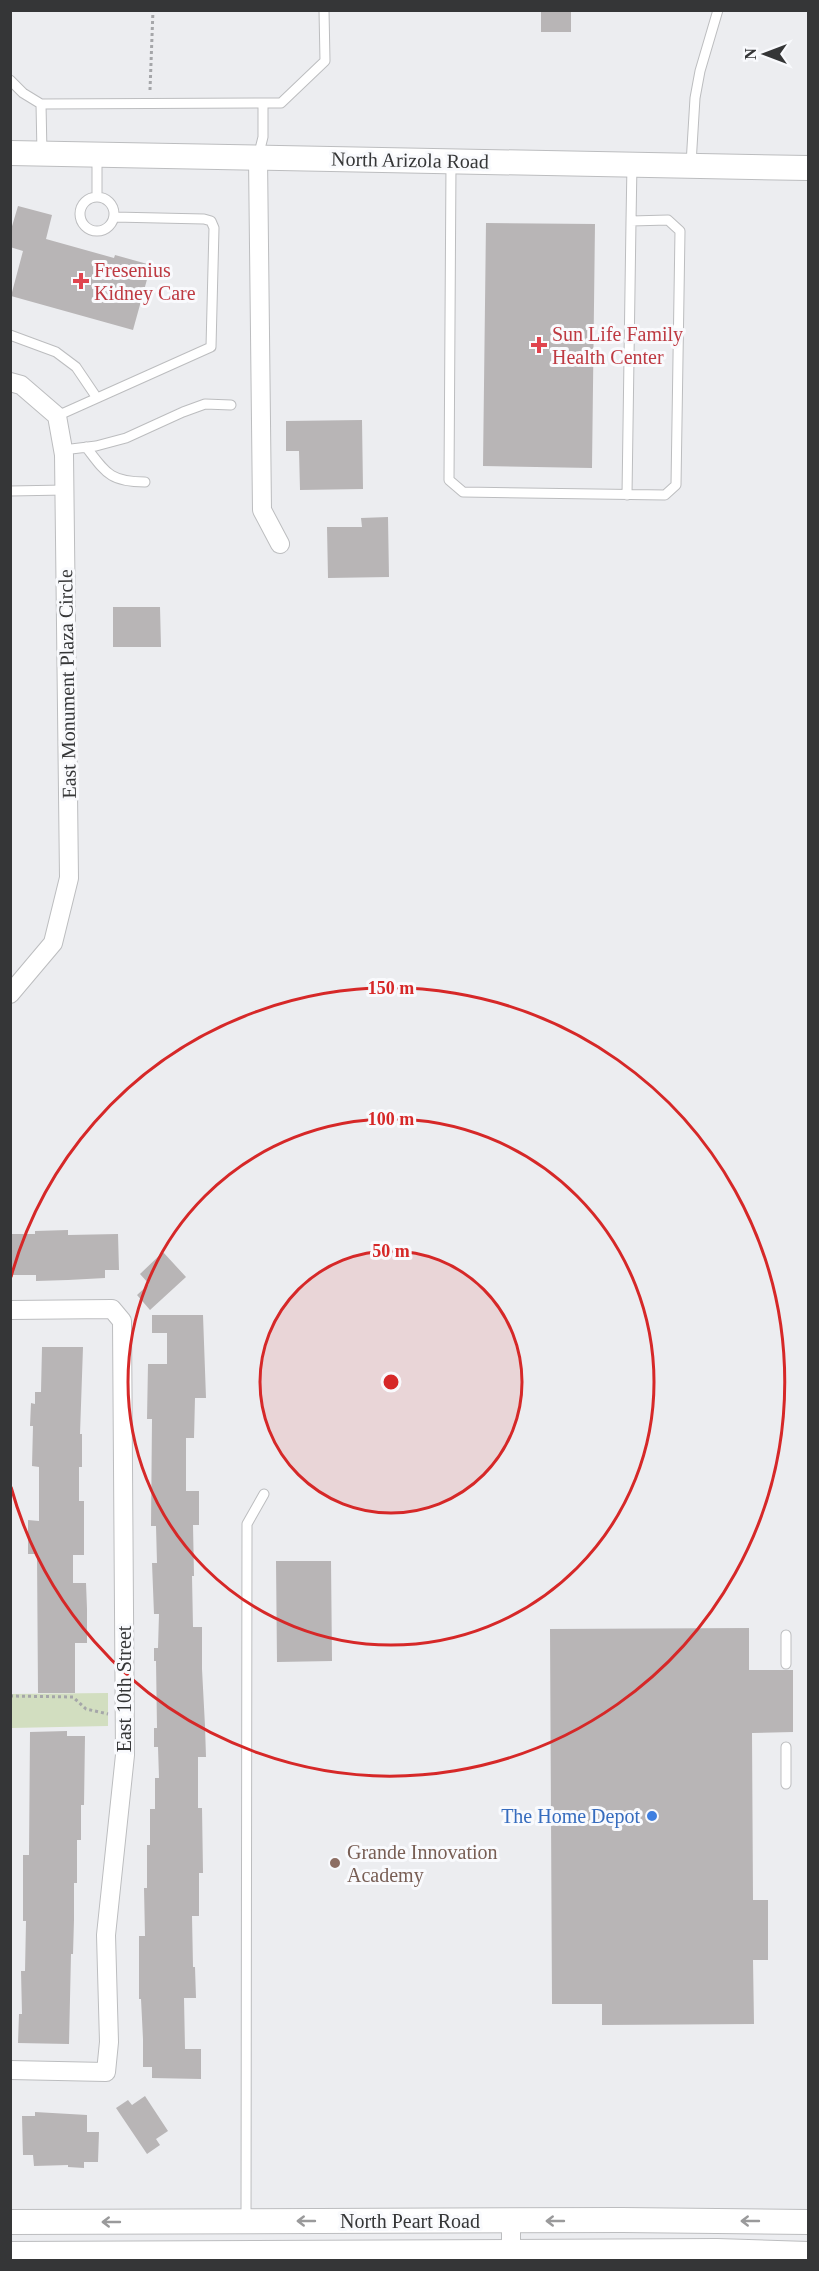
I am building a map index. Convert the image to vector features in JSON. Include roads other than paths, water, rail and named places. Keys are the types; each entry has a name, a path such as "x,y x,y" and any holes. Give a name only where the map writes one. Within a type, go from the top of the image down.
{"street":[{"name":"North Arizola Road","path":"10,153 808,168"},
{"path":"258,157 262,510 280,544"},
{"path":"10,382 21,385 57,416"},
{"name":"East Monument Plaza Circle","path":"10,994 53,944 69,878 65,490 63,450 57,416"},
{"name":"East 10th Street","path":"10,1310 112,1309 122,1321 125,1755 106,1935 109,2042 106,2072 10,2070"},
{"path":"511,2256 512,2221"},
{"name":"North Peart Road","path":"10,2222 808,2222"},
{"name":"North Peart Road","path":"10,2254 125,2257 511,2256 717,2251 808,2254"}],"lane":[{"path":"10,80 23,93 41,104 281,103 325,61 324,10"},
{"path":"691,165 695,98 700,71 718,10"},
{"path":"258,157 263,137 263,103"},
{"path":"41,104 42,153"},
{"path":"97,155 97,196"},
{"path":"452,161 448,480 463,492 665,495 676,485 680,231 668,220 631,221"},
{"path":"627,495 632,164"},
{"path":"97,196 110,203 114,212 114,217 108,227 97,231 86,227 80,217 80,211 86,201 97,196"},
{"path":"57,416 212,347 214,228 211,221 114,217"},
{"path":"10,335 56,352 76,367 97,398"},
{"path":"63,450 126,438 205,404 231,405"},
{"path":"86,447 106,473 124,482 144,483"},
{"path":"10,491 65,490"},
{"path":"246,2222 247,1524 264,1494"},
{"path":"786,1635 786,1665"},
{"path":"786,1747 786,1784"}],"place":[{"name":"Fresenius Kidney Care","path":"81,281"},
{"name":"Sun Life Family Health Center","path":"539,345"},
{"name":"The Home Depot","path":"652,1816"},
{"name":"Grande Innovation Academy","path":"335,1863"}]}
